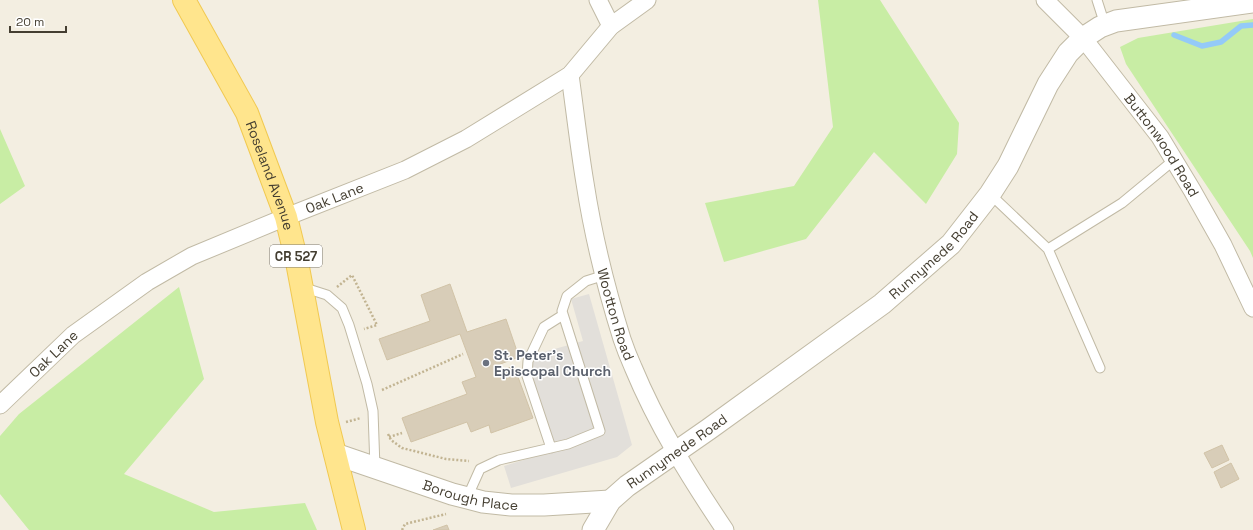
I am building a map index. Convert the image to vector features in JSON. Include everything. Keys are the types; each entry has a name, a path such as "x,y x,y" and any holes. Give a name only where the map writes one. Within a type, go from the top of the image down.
{"main road":[{"name":"Roseland Avenue","path":"184,0 248,113 286,217 302,287 328,426 354,530"}],"street":[{"path":"598,0 611,26"},
{"name":"Oak Lane","path":"0,405 73,335 147,282 192,256 405,170 466,139 570,75 611,26 647,0"},
{"name":"Buttonwood Road","path":"1045,0 1083,38 1160,137 1223,246 1253,308"},
{"name":"Runnymede Road","path":"593,530 610,500 627,486 709,429 882,304 951,244 990,194 1008,166 1048,84 1068,53 1083,38 1100,27 1116,21 1253,2"},
{"name":"Wootton Road","path":"570,75 584,183 605,275 625,347 642,389 656,417 700,494 725,530"},
{"name":"Borough Place","path":"335,454 483,502 511,505 544,505 610,500"}],"lane":[{"path":"1097,0 1106,25"},
{"path":"1048,249 1122,203 1174,160"},
{"path":"990,194 1048,249 1100,368"},
{"path":"464,497 480,469 499,460 568,444 600,431 562,311 567,296 586,281 605,275"},
{"path":"302,287 327,295 342,308 349,325 368,384 373,415 375,468"},
{"path":"551,448 527,376 528,361 544,327 564,315"}],"path":[{"path":"327,295 352,275 377,325 359,330"},
{"path":"370,396 463,354"},
{"path":"328,426 373,415"},
{"path":"385,431 391,440 402,448 446,459 492,464"},
{"path":"402,530 405,524 460,510 464,497"}],"green space":[{"path":"818,0 880,0 959,123 957,154 926,204 874,152 806,239 724,262 705,203 794,186 833,127"},
{"path":"1253,19 1253,258 1250,251 1126,64 1120,47 1138,38"},
{"path":"0,129 25,186 0,204"},
{"path":"179,287 204,379 124,474 214,512 305,503 317,530 29,530 0,494 0,436 19,414"}],"shaded area":[{"path":"589,294 632,445 617,457 511,488 504,466 553,451 526,357 583,341 571,299"}],"building":[{"name":"St. Peter's Episcopal Church","path":"450,284 467,332 506,319 519,357 495,366 498,372 514,366 533,418 491,433 489,425 471,432 467,422 411,442 402,418 467,394 462,382 476,377 460,334 387,360 379,339 430,321 421,295"},
{"path":"1222,445 1229,460 1212,468 1204,453"},
{"path":"1231,463 1239,479 1221,488 1214,472"},
{"path":"447,525 449,530 433,530"}],"waterway":[{"path":"1174,35 1202,46 1221,42 1241,26 1253,25"}],"place":[{"name":"St. Peter's Episcopal Church","path":"486,363"}]}
